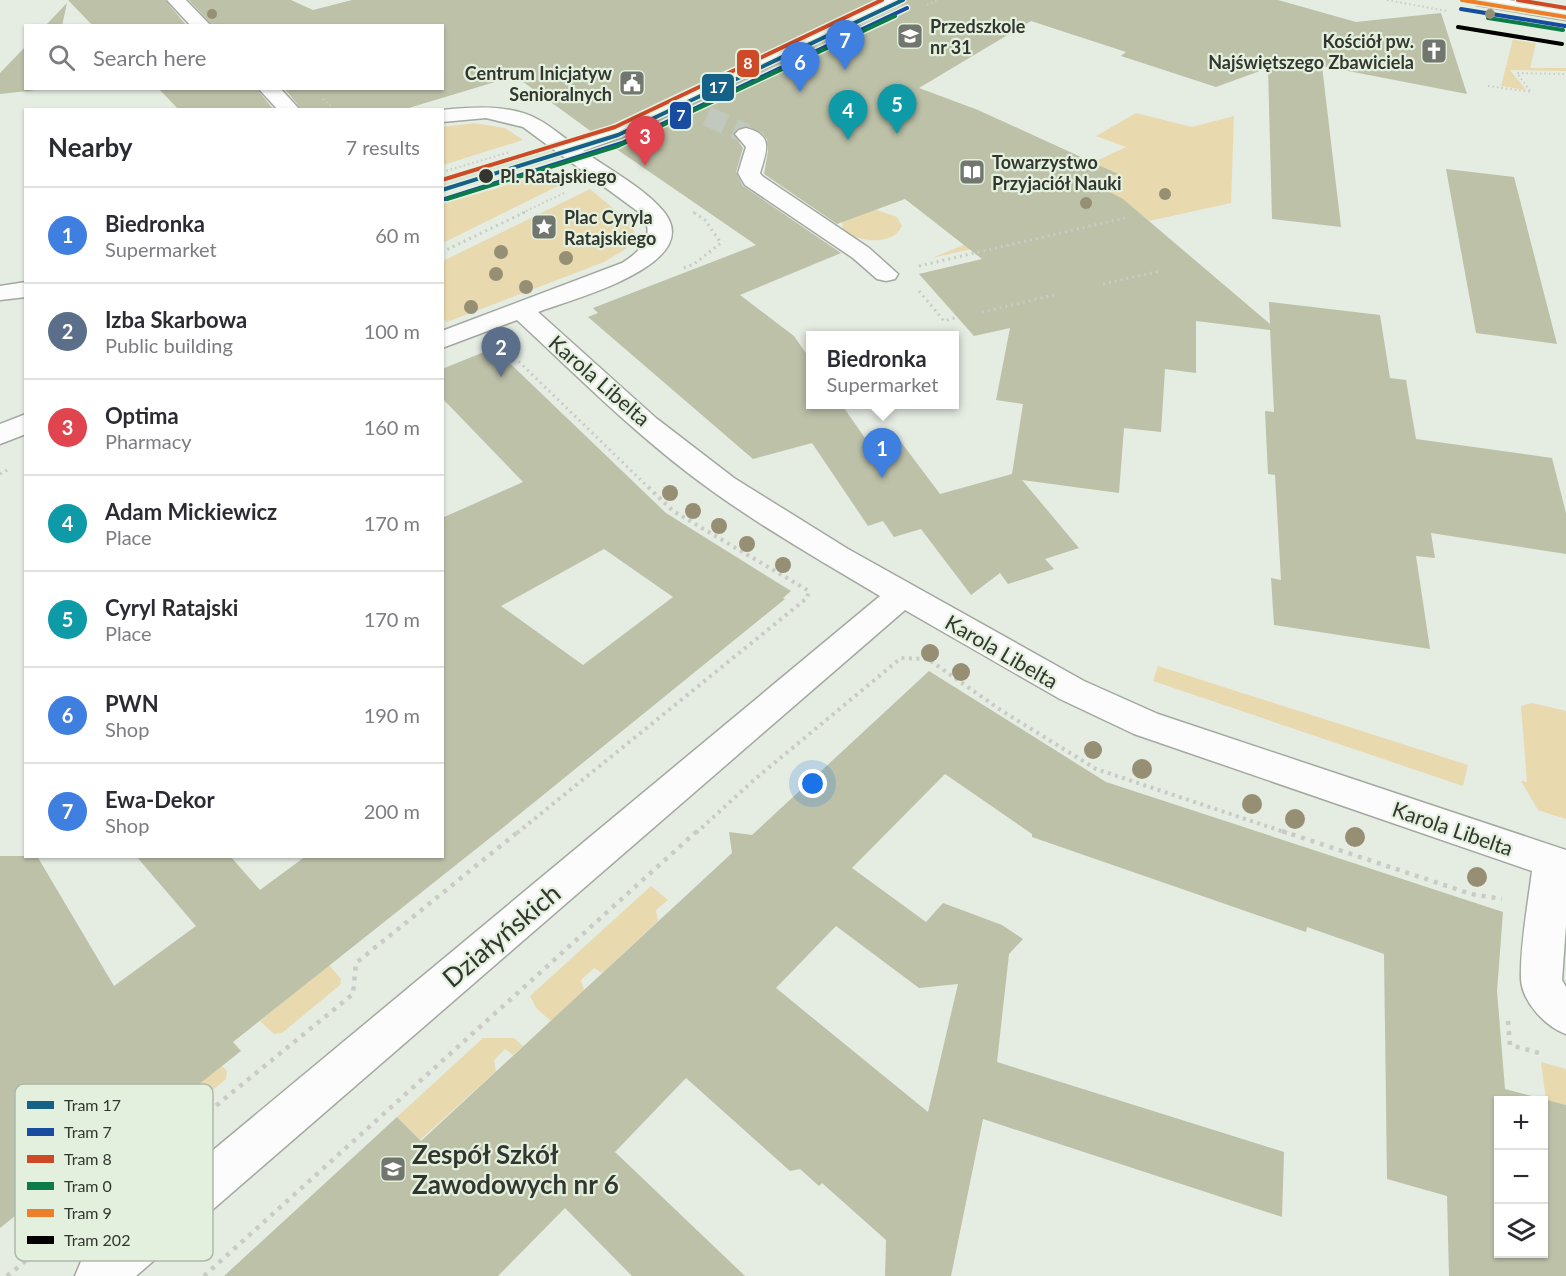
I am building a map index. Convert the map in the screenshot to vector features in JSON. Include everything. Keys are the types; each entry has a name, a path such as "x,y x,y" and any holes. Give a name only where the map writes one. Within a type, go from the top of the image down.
{"street":[{"path":"176,0 200,24"},
{"path":"567,149 605,137 894,0"},
{"path":"1477,0 1566,15"},
{"path":"270,90 288,108"},
{"path":"678,103 703,115"},
{"path":"444,116 478,112 504,115 530,123 655,214 661,232 656,248 631,268 444,339"},
{"path":"746,134 755,139 757,144 749,172 753,180 861,253 886,274"},
{"path":"0,293 24,289"},
{"name":"Karola Libelta","path":"522,311 709,474 903,594 1108,709 1559,863 1547,910 1541,981 1549,998 1566,1015"},
{"path":"0,435 24,424"},
{"name":"Działyńskich","path":"213,1179 903,594"},
{"name":"Działyńskich","path":"99,1276 117,1261"}],"path":[{"path":"917,10 938,0"},
{"path":"1388,0 1425,7"},
{"path":"1488,86 1531,92 1517,73 1566,74"},
{"path":"444,171 518,150"},
{"path":"444,198 540,170"},
{"path":"444,251 602,174"},
{"path":"675,272 694,264 722,243 705,220 687,208"},
{"path":"912,267 1125,218"},
{"path":"1103,284 1160,271"},
{"path":"915,287 944,321 958,317"},
{"path":"982,312 1058,294"},
{"path":"213,1108 352,994 356,963 807,598 809,591 673,511 536,381 503,345"},
{"path":"204,1276 746,787 901,658 928,658 1002,711 1096,769 1471,894 1527,903 1547,910"},
{"path":"7,1276 25,1261"}],"shaded area":[{"path":"1514,35 1552,42 1552,46 1536,43 1530,68 1566,68 1566,71 1510,70 1526,90 1501,86"},
{"path":"1136,113 1192,127 1234,116 1231,203 1149,221 1137,211 932,258 1010,226 1090,182 1112,176 1094,162 1126,147 1096,136"},
{"path":"474,123 505,128 523,140 444,165 444,127"},
{"path":"547,147 562,158 444,193 444,178"},
{"path":"541,175 556,178 558,186 444,243 444,204"},
{"path":"590,189 632,224 634,232 627,248 604,262 447,322 444,318 444,261"},
{"path":"874,209 897,217 902,226 897,233 883,240 866,240 843,230 842,219"},
{"path":"1158,666 1468,765 1463,786 1153,681"},
{"path":"1532,703 1566,711 1566,819 1538,810 1521,781 1527,782 1521,706"},
{"path":"651,886 668,900 656,910 658,921 602,973 594,968 581,980 584,990 551,1021 537,1009 530,996"},
{"path":"329,965 341,979 340,985 282,1033 274,1034 260,1021"},
{"path":"483,1038 514,1038 523,1046 513,1055 505,1049 494,1060 496,1071 420,1140 397,1117"},
{"path":"1541,1062 1566,1069 1566,1105 1548,1100 1548,1096 1545,1096"},
{"path":"222,1066 227,1071 226,1079 213,1090 213,1084 199,1084"}],"building":[{"path":"68,0 165,0 185,24 91,24"},
{"path":"189,0 291,0 313,10 352,0 875,0 607,127 592,132 515,76 409,108 300,108 286,90 444,90 444,24 211,24"},
{"path":"905,0 1278,0 1356,22 1441,13 1467,94 1322,66 1341,227 1272,219 1268,68 1216,87 1121,56 1126,52 1031,21 919,88 978,110 1118,174 1090,182 1123,199 1270,324 1269,302 1380,315 1390,378 1406,380 1416,439 1552,458 1566,513 1566,554 1431,533 1435,558 1416,556 1430,649 1274,625 1271,578 1281,580 1275,475 1268,474 1265,411 1274,412 1270,330 1196,321 1196,373 1165,369 1161,432 1124,428 1119,493 1022,480 1079,548 1045,559 1054,569 1008,584 974,537 1000,573 971,595 921,529 894,537 883,521 868,526 812,443 753,459 588,317 598,313 593,308 756,245 609,144 901,6","holes":["747,126 762,133 767,139 768,151 764,174 837,224 905,199 982,259 919,274 974,336 1010,328 996,400 1023,404 1012,474 940,494 895,434 867,441 845,409 806,409 806,353 794,336 740,295 841,253 743,186 736,172 743,148 733,134 738,128"]},
{"path":"67,3 62,24 47,24"},
{"path":"24,48 24,90 37,90 0,94 0,73"},
{"path":"160,90 258,90 272,108 177,108"},
{"path":"1446,169 1514,177 1557,344 1476,333"},
{"path":"494,348 666,513 791,591 783,598 785,599 500,830 233,1042 241,1051 199,1084 15,1084 15,1216 0,1228 0,856 38,858 114,986 196,926 138,858 232,858 260,890 303,858 444,858 444,517 523,482 444,400 444,368","holes":["604,549 673,597 583,665 501,606"]},
{"path":"929,671 1106,782 1503,912 1497,991 1505,1089 1532,1096 1494,1096 1494,1258 1548,1258 1548,1100 1566,1105 1566,1276 1449,1276 1447,1196 1387,1179 1384,954 1307,927 1306,932 1032,837 1032,834 945,774 852,868 926,922 943,903 1002,925 1023,939 1009,954 997,1062 1284,1152 1282,1217 983,1119 951,1276 885,1276 886,1240 822,1183 819,1186 800,1169 790,1171 686,1078 615,1152 745,1276 632,1276 565,1208 498,1276 224,1276 397,1117 421,1141 732,853 729,832 752,835","holes":["836,926 919,988 958,984 928,1112 776,988"]}],"tunnel":[{"path":"707,116 746,134"}],"tram line":[{"name":"8","path":"444,179 615,127 882,0"},
{"name":"17","path":"444,189 618,135 903,0"},
{"name":"9","path":"1462,0 1566,17"},
{"name":"8","path":"1518,0 1566,8"},
{"name":"7","path":"445,199 622,143 907,8"},
{"name":"7","path":"1461,9 1565,26"},
{"name":"0","path":"447,199 618,146 895,16"},
{"name":"0","path":"1488,18 1563,30"},
{"name":"202","path":"1458,27 1562,44"}],"place":[{"name":"Przedszkole nr 31","path":"910,36"},
{"name":"Kościół pw. Najświętszego Zbawiciela","path":"1434,51"},
{"name":"Ewa-Dekor","path":"845,70"},
{"name":"Centrum Inicjatyw Senioralnych","path":"632,83"},
{"name":"PWN","path":"800,92"},
{"name":"Cyryl Ratajski","path":"897,134"},
{"name":"Adam Mickiewicz","path":"848,140"},
{"name":"Optima","path":"645,166"},
{"name":"Towarzystwo Przyjaciół Nauki","path":"972,172"},
{"name":"Pl. Ratajskiego","path":"486,176"},
{"name":"Plac Cyryla Ratajskiego","path":"544,227"},
{"name":"Izba Skarbowa","path":"501,377"},
{"name":"Biedronka","path":"882,478"},
{"name":"Zespół Szkół Zawodowych nr 6","path":"393,1169"}]}
